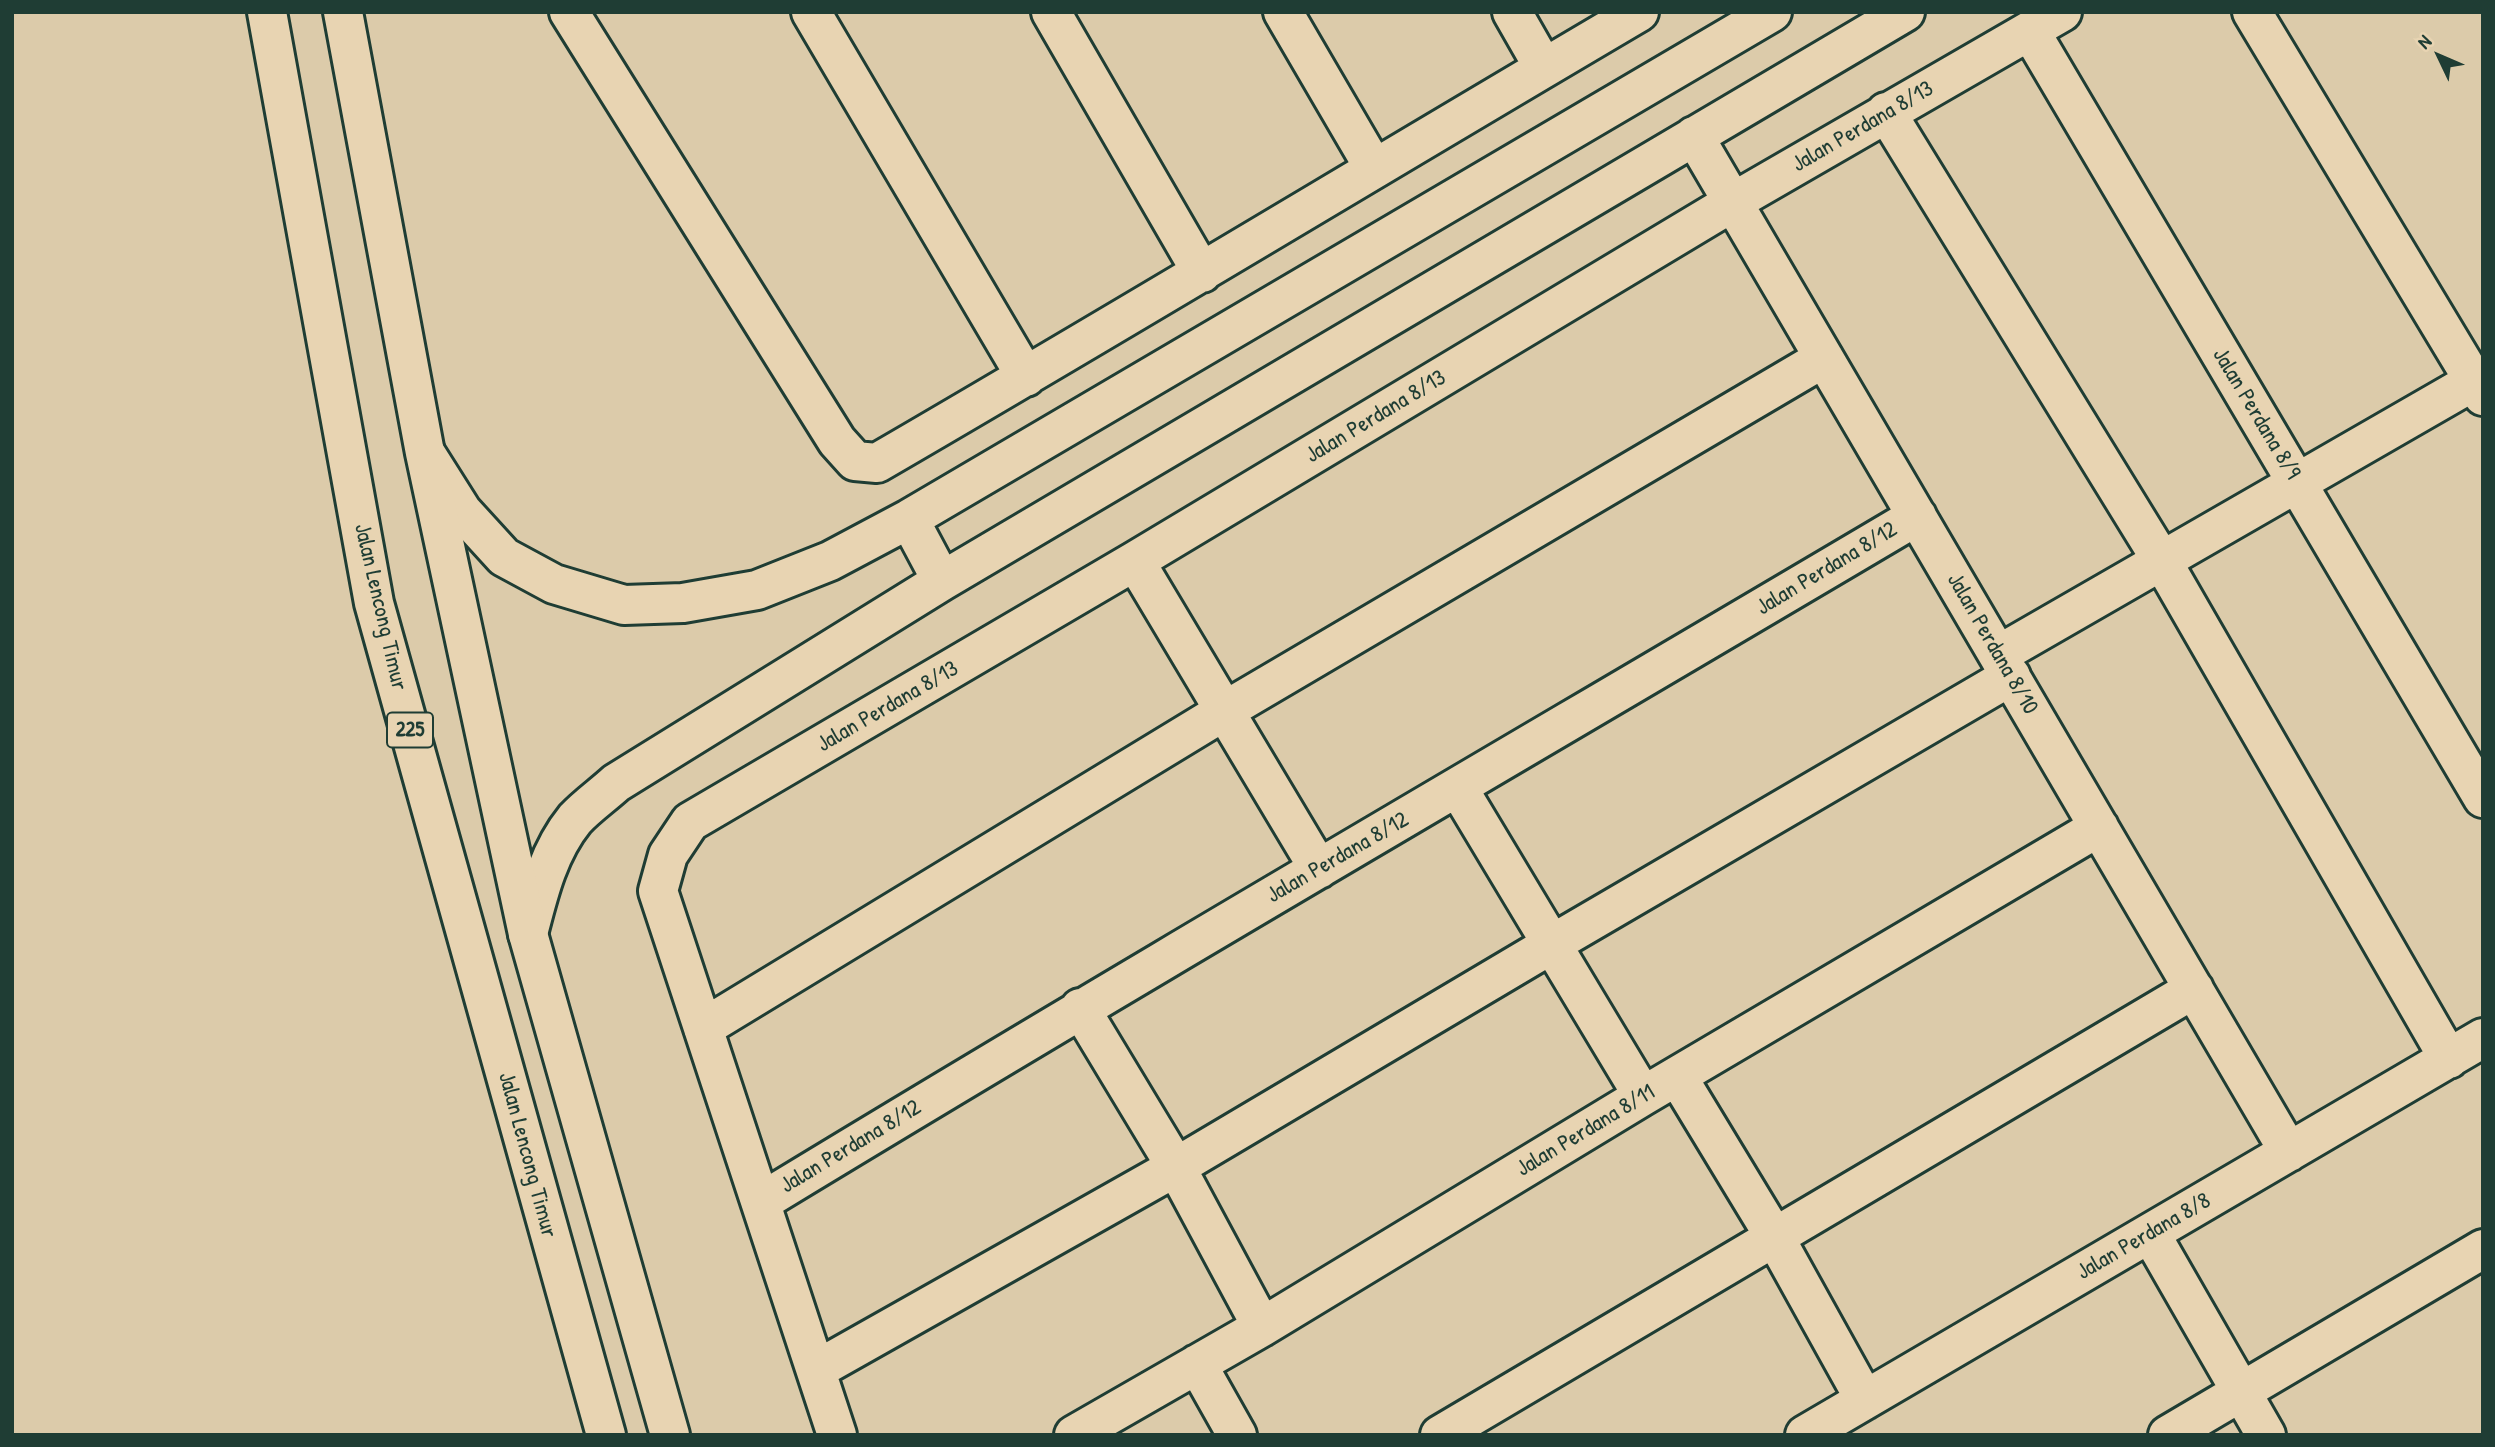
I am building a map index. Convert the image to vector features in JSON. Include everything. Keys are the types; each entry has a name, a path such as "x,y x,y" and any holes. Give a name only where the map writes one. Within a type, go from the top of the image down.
{"main road":[{"name":"Jalan Lencong Timur","path":"267,12 374,603 606,1435"},
{"path":"343,12 425,453 527,934 670,1435"},
{"path":"569,12 837,441 855,461 877,463 1639,12"},
{"path":"811,12 1026,377"},
{"path":"1051,12 1202,273"},
{"path":"1283,12 1374,168"},
{"path":"1513,12 1544,68"},
{"path":"425,453 462,511 503,557 554,584 624,605 683,603 757,590 830,561 909,519 1772,12"},
{"path":"527,934 543,876 562,840 576,819 616,783 942,581 1905,12"},
{"path":"816,1370 1176,1167 1552,944 2005,666 2162,561 2297,483 2478,388 2252,12"},
{"name":"Jalan Perdana 8/13","path":"703,1028 658,891 668,855 690,822 1135,561 1733,202 2046,22"},
{"name":"Jalan Perdana 8/9","path":"2046,22 2297,483 2483,797"},
{"path":"1886,112 2162,561 2449,1059"},
{"name":"Jalan Perdana 8/10","path":"1695,136 2289,1152"},
{"path":"837,1435 703,1028 1226,710 1824,358"},
{"name":"Jalan Perdana 8/12","path":"761,1202 1080,1008 1917,516"},
{"path":"909,519 942,581"},
{"path":"1135,561 1319,869"},
{"path":"1458,788 1643,1096"},
{"name":"Jalan Perdana 8/11","path":"1074,1435 1262,1327 1643,1096 2099,827"},
{"path":"1440,1435 2194,989"},
{"path":"1080,1008 1176,1167 1262,1327"},
{"name":"Jalan Perdana 8/8","path":"1805,1435 2483,1038"},
{"path":"1677,1076 1774,1236 1865,1400"},
{"path":"2150,1233 2266,1435"},
{"path":"2168,1435 2483,1249"},
{"path":"1197,1364 1237,1435"}]}
